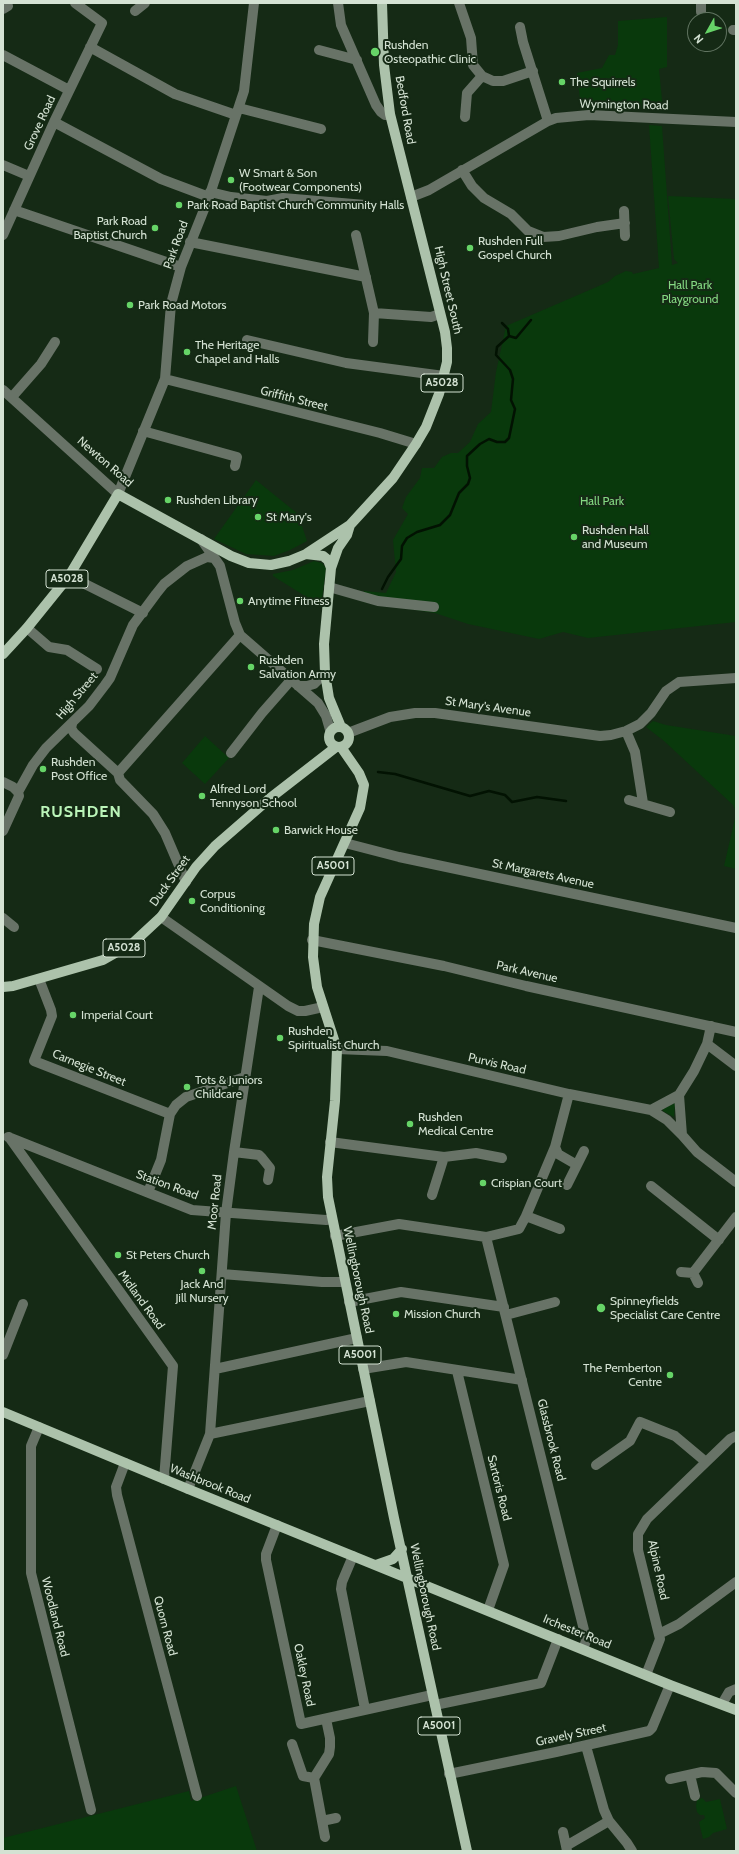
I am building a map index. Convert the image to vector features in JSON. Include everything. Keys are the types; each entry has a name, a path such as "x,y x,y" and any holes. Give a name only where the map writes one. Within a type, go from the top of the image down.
{"main road":[{"name":"Bedford Road","path":"382,3 384,65 390,114 411,197"},
{"name":"High Street South","path":"306,554 350,525 393,478 416,444 433,411 444,376 447,348 411,197"},
{"name":"Newton Road","path":"118,494 201,539"},
{"name":"A5028","path":"3,654 27,628 69,576 118,494"},
{"name":"A5028","path":"339,747 348,742 345,730 330,698 325,673 324,644 331,568 337,550 347,535 350,525"},
{"name":"A5028","path":"201,539 231,556 249,563 271,565 289,561 306,554"},
{"path":"306,554 323,556 328,560 331,568"},
{"path":"339,747 329,740 330,730 334,727 345,730"},
{"name":"Wellingborough Road","path":"339,747 359,773 364,785 360,808 320,897 312,940 314,972 322,1007 337,1049 327,1186 335,1236 432,1695 467,1851"},
{"name":"Duck Street","path":"3,987 39,979 108,958 141,936 161,917 204,858 229,833 269,799 339,747"},
{"name":"Washbrook Road","path":"3,1412 408,1578"},
{"path":"376,1565 393,1559 402,1549"},
{"name":"Irchester Road","path":"408,1578 670,1685 736,1710"},
{"path":"413,1601 419,1593 430,1587"}],"street":[{"name":"Grove Road","path":"3,235 54,122 102,23 75,3"},
{"path":"135,11 145,3"},
{"name":"Park Road","path":"118,494 165,379 171,304 181,267 210,194 244,91 254,3"},
{"path":"338,3 341,25 376,105 385,115 390,114"},
{"path":"459,3 471,38 473,65 482,76 493,81 503,81 533,71"},
{"path":"520,27 523,42 548,121"},
{"path":"90,48 175,94 237,111 321,129"},
{"path":"319,50 357,60"},
{"path":"3,55 69,90"},
{"path":"465,117 467,93 482,76"},
{"name":"Wymington Road","path":"411,197 429,190 548,121 589,115 736,122"},
{"path":"54,122 161,179 210,194 267,201 283,198 366,205"},
{"path":"3,165 29,176"},
{"path":"462,170 472,186 484,198 511,214 528,231 543,237 559,236 597,227 625,223"},
{"path":"14,210 181,267"},
{"path":"624,211 625,236"},
{"path":"356,235 374,313 373,342"},
{"path":"190,242 366,277"},
{"path":"374,313 431,316 440,314"},
{"path":"247,340 346,363 444,376"},
{"path":"12,397 41,364 55,342"},
{"name":"Griffith Street","path":"165,379 380,433 416,444"},
{"name":"Newton Road","path":"3,390 118,494"},
{"path":"144,430 237,456 235,466"},
{"path":"201,539 217,562 240,635 322,708 330,730"},
{"path":"217,562 223,558 231,556"},
{"name":"High Street","path":"3,831 19,796 18,792 33,765 46,748 89,706 110,678 133,625 164,584 187,566 207,557 217,562"},
{"path":"69,576 143,613"},
{"path":"329,587 378,601 434,607"},
{"path":"27,628 49,647 66,650 97,669"},
{"path":"118,773 240,635"},
{"path":"294,683 307,686 314,684 325,673"},
{"name":"St Mary's Avenue","path":"345,730 390,717 415,713 435,713 600,736 626,731 640,724 666,691 679,682 736,678"},
{"path":"232,753 262,713 294,683"},
{"path":"72,724 71,728 78,738 118,773 120,780 153,814 165,833 186,882"},
{"path":"626,731 635,752 643,803"},
{"path":"3,782 13,787 18,792"},
{"path":"629,800 670,812"},
{"name":"St Margarets Avenue","path":"345,843 399,857 736,928"},
{"path":"161,917 288,1006 298,1011 314,1010 322,1007"},
{"path":"3,918 14,926"},
{"name":"Park Avenue","path":"312,940 444,966 526,986 736,1032"},
{"name":"Carnegie Street","path":"39,979 52,1016 34,1060 170,1114"},
{"name":"Moor Road","path":"188,1489 210,1434 226,1213 259,986"},
{"path":"651,1110 679,1095 694,1072 707,1044 711,1026"},
{"path":"707,1044 736,1066"},
{"name":"Purvis Road","path":"337,1049 387,1051 569,1094 651,1110 667,1120 697,1152 736,1182"},
{"path":"148,1192 161,1160 170,1114 176,1105 186,1097 245,1077"},
{"path":"335,1236 399,1224 486,1237 518,1229 526,1216 555,1147 569,1094"},
{"path":"679,1095 682,1135"},
{"name":"Station Road","path":"6,1136 192,1210 326,1220 332,1219"},
{"name":"Midland Road","path":"6,1136 173,1366 164,1479"},
{"path":"330,1142 444,1157 476,1153 502,1158"},
{"path":"555,1147 558,1154 577,1165"},
{"path":"567,1185 584,1151"},
{"path":"234,1152 259,1155 270,1168 268,1180"},
{"path":"432,1195 444,1157"},
{"path":"651,1186 719,1240"},
{"path":"526,1216 560,1229"},
{"path":"693,1273 736,1217"},
{"name":"Glassbrook Road","path":"486,1237 585,1634 586,1641 583,1649"},
{"path":"681,1272 693,1273"},
{"path":"693,1273 698,1284"},
{"path":"222,1274 322,1282 345,1282"},
{"path":"349,1302 401,1292 505,1311 555,1302"},
{"path":"3,1355 23,1304"},
{"path":"215,1369 357,1338"},
{"path":"363,1369 406,1362 522,1380"},
{"name":"Sartoris Road","path":"457,1371 504,1565 488,1610"},
{"path":"210,1434 370,1401"},
{"path":"596,1465 630,1441 635,1420 676,1436 706,1462"},
{"name":"Woodland Road","path":"39,1427 31,1446 31,1573 91,1810"},
{"name":"Alpine Road","path":"646,1675 659,1643 660,1634 638,1550 638,1534 647,1519 730,1439 736,1436"},
{"name":"Quorn Road","path":"125,1463 116,1487 117,1496 197,1796"},
{"name":"Oakley Road","path":"277,1525 266,1554 266,1560 301,1724 432,1695"},
{"path":"352,1556 342,1582 341,1589 365,1709"},
{"path":"660,1634 679,1624 736,1582"},
{"path":"435,1705 541,1683 558,1639"},
{"name":"Gravely Street","path":"449,1774 586,1746 651,1730 670,1685"},
{"path":"722,1704 729,1692 736,1689"},
{"path":"325,1837 314,1778 329,1754 330,1738 326,1719"},
{"path":"292,1744 303,1776 314,1778"},
{"path":"586,1746 604,1810 609,1821 632,1851"},
{"path":"670,1779 702,1772 716,1773 734,1788"},
{"path":"690,1775 695,1796"},
{"path":"322,1821 336,1818"},
{"path":"563,1832 566,1849 609,1821"}],"green space":[{"path":"667,17 667,67 659,69 663,110 612,107 581,108 577,73 602,68 609,55 615,55 618,45 618,21"},
{"name":"Hall Park","path":"649,125 662,126 672,265 678,263 674,259 668,196 736,199 736,622 588,638 563,632 539,639 468,624 435,613 363,602 364,591 386,593 396,572 393,540 408,514 402,508 406,497 420,478 422,468 434,468 442,457 451,453 458,453 470,442 478,424 491,412 496,372 506,326 608,282 615,276 626,271 632,272 633,274 659,268"},
{"path":"256,480 298,514 307,541 274,556 246,554 214,539"},
{"path":"314,561 322,563 326,568 321,606 273,576 273,574 293,570"},
{"path":"653,721 666,725 736,736 736,812 733,805 664,741 646,727"},
{"path":"205,736 229,758 205,784 182,763"},
{"path":"736,814 736,869 724,866"},
{"path":"675,1103 674,1117 663,1111 663,1109"},
{"path":"236,1786 257,1851 3,1851 3,1838 189,1791 191,1801"},
{"path":"702,1798 706,1802 720,1799 727,1829 713,1833 709,1837 703,1839 699,1822 705,1818 704,1815 700,1815 697,1812 696,1806 697,1800"}],"waterway":[{"path":"382,589 388,577 401,559 402,546 407,538 417,532 440,525 450,515 459,493 468,484 470,478 467,466 467,456 480,444 489,439 497,442 505,442 509,438 515,409 511,400 513,379 510,370 496,355 497,347 509,336 516,338 531,320"},
{"path":"502,323 508,329 509,336"},
{"path":"378,772 395,774 470,796 489,791 505,795 512,802 537,797 566,801"}],"place":[{"name":"Rushden Osteopathic Clinic","path":"375,52"},
{"name":"The Squirrels","path":"562,82"},
{"name":"W Smart & Son (Footwear Components)","path":"231,180"},
{"name":"Park Road Baptist Church Community Halls","path":"179,205"},
{"name":"Park Road Baptist Church","path":"155,228"},
{"name":"Rushden Full Gospel Church","path":"470,248"},
{"name":"Park Road Motors","path":"130,305"},
{"name":"The Heritage Chapel and Halls","path":"187,352"},
{"name":"Rushden Library","path":"168,500"},
{"name":"St Mary's","path":"258,517"},
{"name":"Rushden Hall and Museum","path":"574,537"},
{"name":"Anytime Fitness","path":"240,601"},
{"name":"Rushden Salvation Army","path":"251,667"},
{"name":"Rushden Post Office","path":"43,769"},
{"name":"Alfred Lord Tennyson School","path":"202,796"},
{"name":"Barwick House","path":"276,830"},
{"name":"Corpus Conditioning","path":"192,901"},
{"name":"Imperial Court","path":"73,1015"},
{"name":"Rushden Spiritualist Church","path":"280,1038"},
{"name":"Tots & Juniors Childcare","path":"187,1087"},
{"name":"Rushden Medical Centre","path":"410,1124"},
{"name":"Crispian Court","path":"483,1183"},
{"name":"St Peters Church","path":"118,1255"},
{"name":"Jack And Jill Nursery","path":"202,1271"},
{"name":"Spinneyfields Specialist Care Centre","path":"601,1308"},
{"name":"Mission Church","path":"396,1314"},
{"name":"The Pemberton Centre","path":"670,1375"}],"district":[{"name":"RUSHDEN","path":"81,812"}],"park label":[{"name":"Hall Park Playground","path":"690,292"}]}
